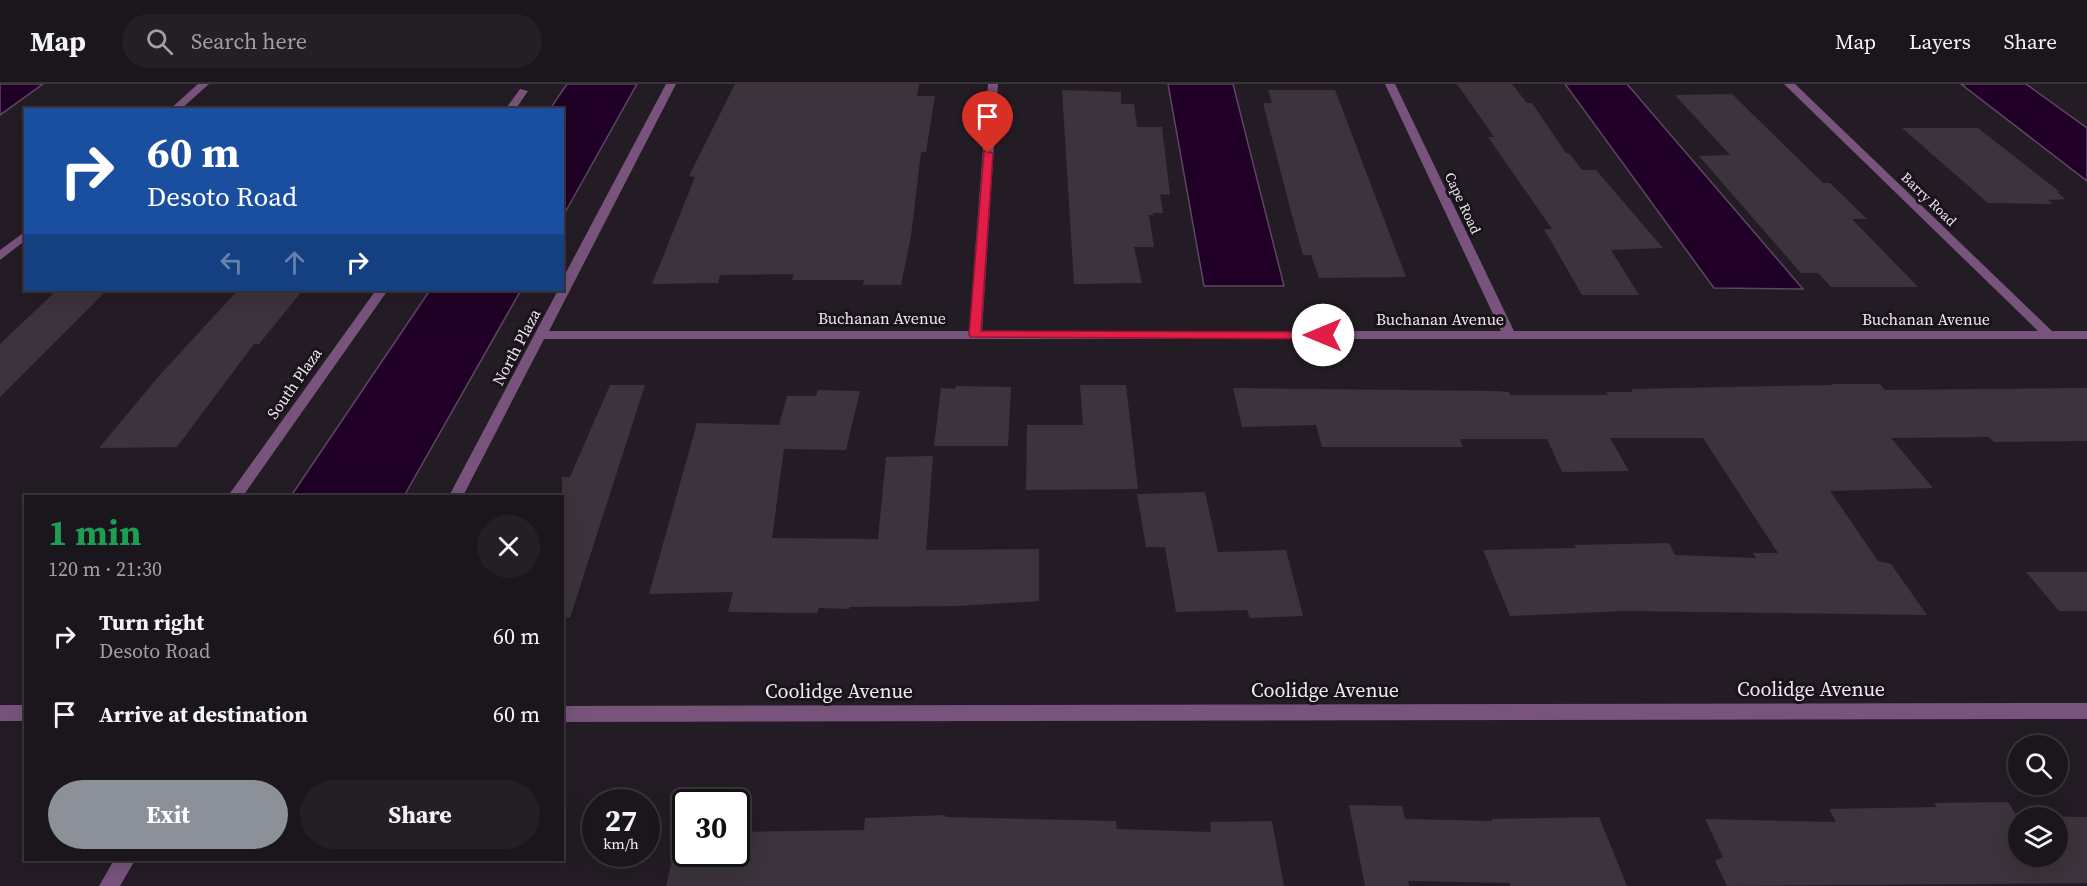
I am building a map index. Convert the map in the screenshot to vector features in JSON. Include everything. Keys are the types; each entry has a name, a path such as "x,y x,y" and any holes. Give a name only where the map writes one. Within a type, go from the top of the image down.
{"street":[{"path":"176,108 204,84"},
{"name":"North Plaza","path":"564,291 671,84"},
{"path":"975,335 993,84"},
{"name":"Cape Road","path":"1390,84 1509,335"},
{"name":"Barry Road","path":"1789,84 2049,335"},
{"path":"511,108 523,91"},
{"path":"0,256 24,236"},
{"name":"South Plaza","path":"236,495 381,291"},
{"name":"North Plaza","path":"457,495 564,291"},
{"name":"Buchanan Avenue","path":"541,335 2087,335"},
{"name":"Coolidge Avenue","path":"564,714 2087,711"},
{"path":"0,713 24,713"},
{"path":"108,886 124,861"}],"shaded area":[{"path":"0,84 43,84 0,115"},
{"path":"567,84 637,84 564,214 564,108 551,108"},
{"path":"1168,84 1233,84 1284,286 1204,286"},
{"path":"1565,84 1627,84 1803,289 1714,288"},
{"path":"1961,84 2026,84 2087,128 2087,181"},
{"path":"429,291 520,291 405,495 292,495"}],"building":[{"path":"735,84 919,84 917,96 935,96 926,152 921,152 911,236 901,285 863,285 864,280 792,280 794,274 720,275 718,283 652,284 695,177 689,176"},
{"path":"1457,84 1512,84 1527,103 1532,103 1566,153 1569,153 1582,170 1596,170 1663,248 1611,250 1639,295 1582,295 1544,229 1552,229 1488,137 1494,137"},
{"path":"1062,90 1121,92 1121,104 1134,104 1137,127 1162,127 1170,195 1160,194 1163,213 1149,215 1154,247 1134,247 1142,283 1074,284"},
{"path":"1268,90 1335,90 1406,277 1319,278 1311,255 1303,255 1290,208 1263,103 1272,103"},
{"path":"1732,94 1823,183 1830,183 1867,219 1852,219 1918,287 1831,287 1818,273 1801,273 1699,156 1730,155 1675,95"},
{"path":"1902,128 1978,128 2060,192 2057,192 2065,199 2048,200 2053,204 1988,203"},
{"path":"56,291 106,291 0,397 0,344"},
{"path":"237,291 302,291 259,344 254,344 177,447 99,448 158,377"},
{"path":"1880,384 1885,390 2087,388 2087,441 1994,442 1989,437 1891,438 1933,488 1830,491 1878,561 1891,564 1927,615 1624,611 1510,616 1483,550 1669,543 1675,555 1756,558 1753,553 1778,553 1703,438 1610,438 1629,471 1562,472 1547,439 1460,439 1463,447 1322,447 1316,425 1242,427 1233,388 1496,391 1509,392 1510,395 1608,395 1606,392 1633,392 1631,389"},
{"path":"610,385 645,385 570,618 564,617 562,477 570,477"},
{"path":"1080,385 1126,385 1138,489 1026,490 1027,425 1083,425"},
{"path":"956,386 1011,387 1008,446 934,446 941,388 955,389"},
{"path":"818,390 860,391 846,450 784,449 772,538 878,539 886,457 933,456 926,550 1039,549 1039,601 958,606 819,608 817,613 728,612 733,592 649,594 697,423 779,425 787,396 816,396"},
{"path":"1205,492 1218,552 1286,550 1303,616 1250,618 1247,610 1176,612 1165,547 1146,547 1137,494"},
{"path":"2026,572 2087,572 2087,611 2059,611"},
{"path":"2008,802 2011,807 2008,807 2008,867 2068,867 2068,817 2087,817 2087,883 1727,886 1715,861 1723,857 1705,819 1836,822 1829,809 1937,807 1934,803"},
{"path":"1349,805 1402,806 1405,819 1492,821 1492,819 1599,817 1627,886 1510,886 1510,883 1408,881 1409,886 1365,886"},
{"path":"945,815 945,817 1116,821 1117,829 1211,832 1210,822 1272,821 1284,886 666,886 672,862 672,867 750,867 750,832 864,830 865,818"}],"route":[{"path":"988,153 975,335 1323,335"}]}
